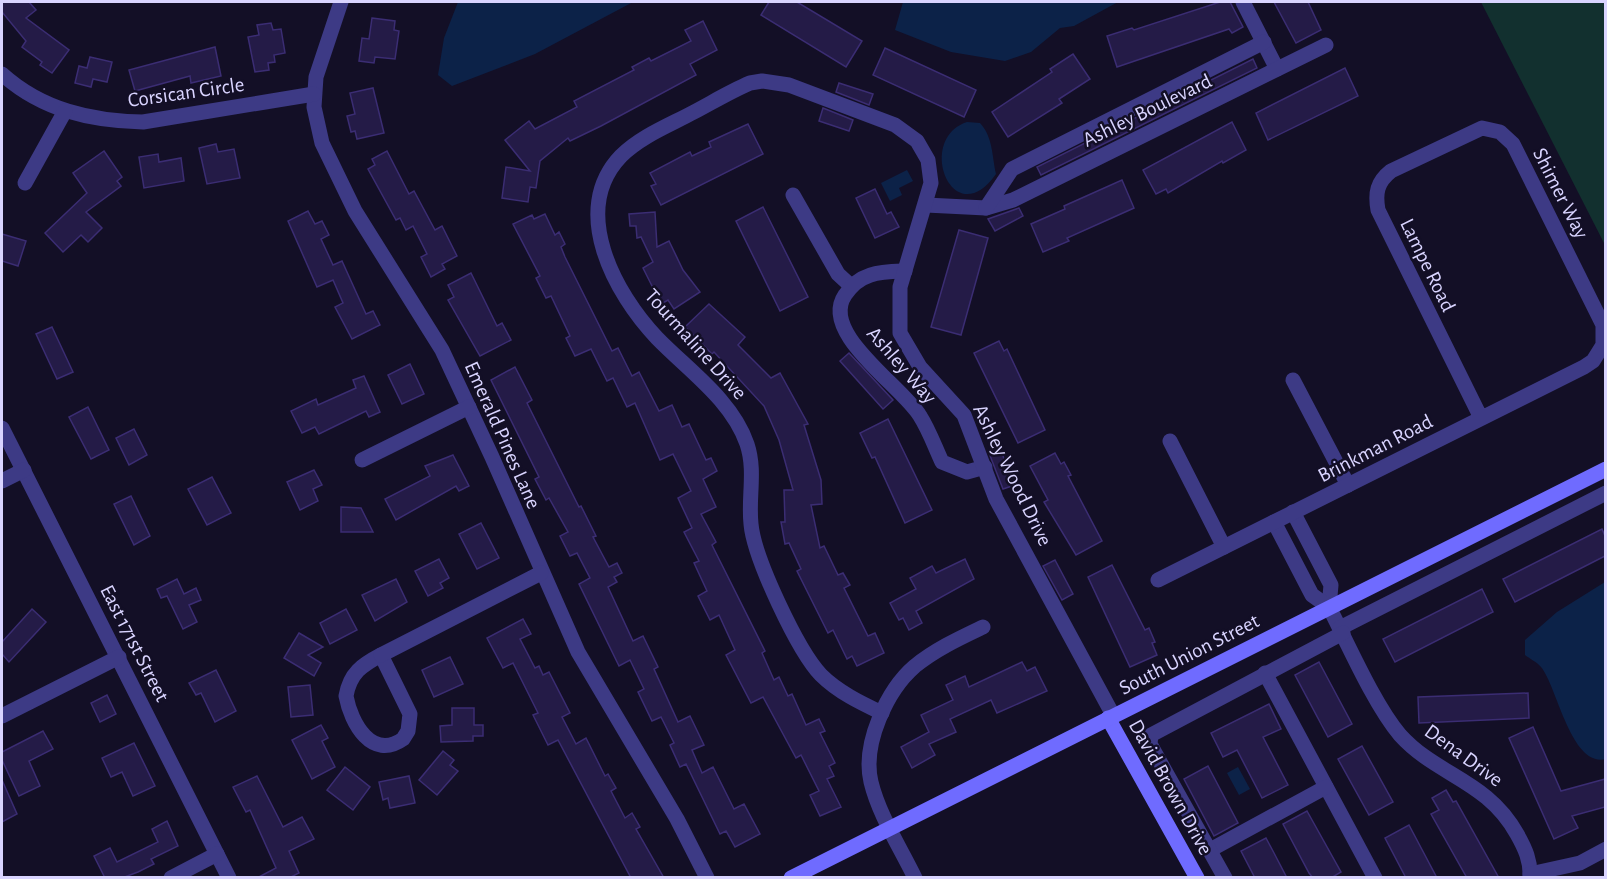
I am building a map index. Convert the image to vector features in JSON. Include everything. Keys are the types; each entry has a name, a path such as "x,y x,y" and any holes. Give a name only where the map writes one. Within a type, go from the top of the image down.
{"street":[{"name":"Emerald Pines Lane","path":"341,2 320,63 314,94 317,126 333,168 376,248 442,350 541,573 597,688 677,819 707,878"},
{"path":"1243,2 1277,69"},
{"name":"Ashley Boulevard","path":"986,208 1012,169 1264,42"},
{"name":"Ashley Boulevard","path":"926,205 986,208 1013,200 1326,45"},
{"name":"Corsican Circle","path":"2,74 33,97 65,111 116,122 143,122 314,94"},
{"name":"Ashley Wood Drive","path":"762,81 789,85 895,125 917,141 928,160 931,183 900,287 900,333 920,367 964,415 996,499 1111,716"},
{"name":"Tourmaline Drive","path":"762,81 732,90 632,147 611,170 598,213 598,229 607,261 635,312 657,338 730,411 738,424 747,444 752,466 750,521 759,560 806,653 820,674 834,686 882,713"},
{"path":"25,183 65,111"},
{"name":"Shimer Way","path":"1432,151 1482,128 1491,128 1506,136 1603,325 1603,345"},
{"name":"Lampe Road","path":"1432,151 1383,177 1377,187 1378,210 1481,418"},
{"path":"794,195 837,274 851,286 861,277 872,273 905,271"},
{"name":"Ashley Way","path":"851,286 840,306 840,322 853,344 920,415 942,462 967,472 985,467"},
{"name":"Brinkman Road","path":"1158,580 1584,367 1593,361 1603,345"},
{"path":"1293,380 1348,485"},
{"path":"362,460 469,407"},
{"name":"East 171st Street","path":"2,428 229,878"},
{"path":"1170,441 1224,547"},
{"name":"South Union Street","path":"791,878 1605,469"},
{"path":"2,481 24,470"},
{"path":"1225,878 1150,739 1154,732 1342,630 1605,493"},
{"path":"1293,512 1331,585 1329,607"},
{"path":"1274,522 1312,595 1329,607"},
{"path":"381,655 410,714 410,722 403,739 383,747 374,744 362,734 352,714 346,696 352,674 381,655 541,573"},
{"name":"Dena Drive","path":"1329,607 1387,716 1401,735 1424,756 1482,791 1497,805 1524,847 1530,876"},
{"path":"915,878 876,798 869,765 873,732 882,713 913,668 947,645 983,627"},
{"path":"2,716 119,657"},
{"path":"1265,673 1375,878"},
{"name":"David Brown Drive","path":"1111,716 1197,878"},
{"path":"1210,850 1326,787"},
{"path":"1530,876 1580,863 1605,849"},
{"path":"171,878 218,854"}],"green space":[{"path":"1481,2 1605,2 1605,245"}],"water":[{"path":"458,2 633,2 535,54 452,86 438,75 444,38"},
{"path":"903,2 1118,2 1074,26 1060,28 1031,52 1005,61 951,52 895,30"},
{"path":"967,122 980,123 984,128 990,141 996,174 980,190 966,194 954,189 946,177 942,162 944,146 952,132"},
{"path":"907,170 913,181 899,188 902,195 890,201 881,183"},
{"path":"1605,582 1606,759 1594,758 1583,751 1566,724 1547,677 1539,665 1525,655 1525,640 1557,612"},
{"path":"1238,767 1250,789 1239,795 1227,773"}],"building":[{"path":"2,2 29,2 36,10 26,18 69,50 52,73 40,65 42,62 22,47 26,41 2,12"},
{"path":"769,2 797,2 862,41 846,67 761,15"},
{"path":"1220,2 1230,2 1243,27 1232,33 1229,29 1117,67 1107,36 1132,28 1134,30"},
{"path":"1274,2 1308,2 1321,30 1296,43"},
{"path":"372,18 395,21 394,30 399,31 395,59 375,57 374,63 359,61 362,38 369,39"},
{"path":"703,21 717,50 690,64 696,75 601,126 570,141 568,138 540,161 536,188 530,187 528,202 502,198 506,167 530,171 505,140 529,121 535,129 577,107 574,101 634,70 632,67 649,58 651,61 691,41 685,30"},
{"path":"271,23 273,30 281,29 285,53 274,55 275,62 268,63 269,70 255,72 248,37 259,35 257,25"},
{"path":"215,47 221,76 191,83 190,76 135,91 129,70"},
{"path":"885,48 976,90 964,117 873,75"},
{"path":"1073,54 1090,79 1059,99 1062,103 1008,137 992,112 1052,72 1050,69"},
{"path":"90,57 112,62 107,82 93,79 91,87 75,83 79,66 87,68"},
{"path":"1253,59 1257,68 1041,175 1037,167"},
{"path":"1345,68 1358,96 1268,140 1256,113"},
{"path":"839,83 873,94 869,105 836,92"},
{"path":"373,88 384,133 357,139 355,131 351,132 347,116 355,114 350,93"},
{"path":"823,108 853,120 849,131 819,121"},
{"path":"1232,122 1246,150 1223,163 1222,161 1168,193 1166,189 1156,194 1143,170"},
{"path":"748,124 763,154 661,205 651,186 656,184 650,173 690,152 692,156 711,147 709,142"},
{"path":"216,144 218,152 234,149 240,178 207,184 199,148"},
{"path":"104,151 122,177 117,181 121,186 86,212 102,228 88,242 81,235 63,252 45,233 87,193 73,173"},
{"path":"387,151 409,194 414,191 435,230 442,226 457,256 442,264 445,269 431,277 421,257 427,254 413,226 406,230 400,218 396,220 368,169 375,165 372,159"},
{"path":"158,154 159,162 181,158 184,181 144,188 139,157"},
{"path":"1122,180 1134,208 1067,238 1069,241 1043,252 1031,224 1065,209 1064,206"},
{"path":"875,189 887,214 891,212 899,227 875,238 856,198"},
{"path":"763,207 808,297 780,311 736,221"},
{"path":"1019,208 1023,216 995,231 988,219"},
{"path":"308,211 315,224 322,221 329,235 321,239 333,265 342,261 366,314 373,311 380,325 352,339 335,307 343,303 333,280 317,287 288,221"},
{"path":"655,212 657,247 669,241 683,270 700,292 674,309 668,300 663,303 652,286 643,268 653,262 641,237 637,238 636,226 630,226 629,214"},
{"path":"545,214 555,235 559,232 565,244 561,247 565,257 612,351 618,348 632,376 639,372 659,411 672,405 682,427 689,424 706,460 711,458 717,471 703,479 716,507 701,514 716,542 712,545 765,651 762,653 774,680 779,677 788,696 792,694 806,725 819,719 825,731 820,733 835,763 829,766 834,776 827,779 841,807 820,816 810,795 819,791 801,755 796,758 763,697 751,703 726,655 735,650 719,615 710,620 698,596 707,591 694,563 699,561 684,532 692,528 678,498 691,491 673,454 660,460 635,403 627,407 613,378 607,381 591,349 575,356 566,338 570,336 551,296 546,298 536,278 540,276 513,224 532,215 534,219"},
{"path":"959,230 988,238 961,335 931,327"},
{"path":"2,234 26,241 18,266 2,261"},
{"path":"471,273 497,326 502,323 511,340 480,356 448,300 454,297 448,285"},
{"path":"709,304 745,337 738,345 771,378 780,373 808,424 804,425 821,480 822,504 811,505 820,548 824,546 838,575 843,573 850,585 844,588 868,636 875,633 884,653 857,666 852,656 847,659 833,630 828,633 797,571 801,569 789,543 785,544 781,522 785,522 784,490 793,490 779,440 764,406 714,352 712,354 685,327"},
{"path":"52,327 73,372 57,379 36,334"},
{"path":"999,341 1004,351 1007,349 1045,430 1018,443 974,353"},
{"path":"849,353 893,400 883,409 840,361"},
{"path":"410,364 424,394 402,404 388,375"},
{"path":"515,367 532,400 527,403 596,536 593,537 609,567 617,563 622,573 614,577 617,582 608,587 633,641 643,636 658,667 654,669 678,722 690,716 704,745 692,750 702,773 713,767 734,809 744,804 760,834 735,847 726,831 720,834 686,764 680,767 670,745 674,743 661,717 652,721 638,692 644,689 630,660 619,666 579,584 590,578 577,553 570,556 560,536 568,532 549,498 546,500 535,479 539,477 491,380"},
{"path":"364,376 380,412 369,417 366,411 319,434 315,427 302,433 291,411 316,399 318,405 356,388 353,380"},
{"path":"88,407 109,450 91,459 69,417"},
{"path":"888,419 932,510 905,523 875,457 872,458 860,433"},
{"path":"134,429 147,455 129,465 116,438"},
{"path":"1001,449 1012,486 1003,489 989,453"},
{"path":"1055,453 1061,464 1064,462 1071,475 1068,476 1102,541 1076,555 1044,502 1048,500 1030,466"},
{"path":"453,455 469,486 459,491 456,486 396,520 385,499 430,476 425,466"},
{"path":"314,470 322,485 313,489 318,501 300,510 287,482"},
{"path":"212,477 231,513 207,525 188,489"},
{"path":"131,496 150,536 134,545 114,504"},
{"path":"341,507 361,508 373,532 341,532"},
{"path":"481,523 499,558 477,569 459,534"},
{"path":"1602,529 1605,536 1605,556 1515,602 1503,579"},
{"path":"439,559 449,578 440,583 443,588 428,596 415,571"},
{"path":"965,559 974,579 916,611 922,623 909,630 903,618 899,620 890,603 916,589 910,578 932,566 936,573"},
{"path":"1055,560 1073,594 1062,600 1043,566"},
{"path":"1112,565 1145,630 1149,628 1155,642 1152,643 1157,655 1130,667 1088,577"},
{"path":"177,579 184,594 196,588 201,600 189,605 197,622 183,629 167,596 161,598 157,589"},
{"path":"396,579 407,602 375,621 362,595"},
{"path":"1482,589 1493,612 1395,662 1383,639"},
{"path":"32,609 46,622 9,662 2,654 2,642"},
{"path":"346,609 357,630 330,644 320,623"},
{"path":"523,619 531,634 520,639 535,668 539,666 543,675 549,672 570,713 562,717 576,744 586,738 605,776 608,774 616,788 611,791 625,818 632,813 640,827 636,829 664,878 631,878 558,740 548,745 533,715 538,713 513,663 503,668 487,638"},
{"path":"299,633 323,647 308,655 321,663 314,676 284,658"},
{"path":"450,657 463,684 434,697 422,670"},
{"path":"1022,662 1027,671 1035,667 1047,691 997,713 991,700 950,719 956,732 929,744 935,755 912,768 901,747 929,732 921,715 953,700 946,685 965,676 969,687"},
{"path":"1319,662 1352,724 1328,737 1295,675"},
{"path":"216,670 236,711 215,722 201,693 196,695 189,683"},
{"path":"310,685 313,715 291,717 288,687"},
{"path":"1528,693 1529,718 1419,723 1418,697"},
{"path":"107,695 116,714 100,722 91,703"},
{"path":"1269,704 1281,729 1263,737 1288,785 1262,798 1237,750 1223,757 1211,733"},
{"path":"452,708 474,708 474,725 483,725 483,736 473,736 473,741 441,742 440,726 452,725"},
{"path":"321,725 328,738 322,741 335,767 312,779 292,740"},
{"path":"1533,727 1561,791 1605,779 1605,807 1572,816 1578,828 1554,839 1509,738"},
{"path":"43,731 53,749 29,761 40,786 19,796 2,760 2,752"},
{"path":"134,743 155,786 133,796 122,772 111,777 102,758"},
{"path":"1362,746 1393,802 1369,815 1338,759"},
{"path":"443,751 454,760 450,765 458,771 437,795 419,780"},
{"path":"1208,766 1238,823 1214,836 1184,779"},
{"path":"345,767 370,787 353,810 327,790"},
{"path":"257,776 283,827 302,817 314,839 289,851 299,873 289,878 257,878 276,868 250,810 246,812 233,787"},
{"path":"409,776 415,803 390,808 388,798 383,800 379,782"},
{"path":"2,780 17,814 2,822"},
{"path":"1446,790 1453,802 1456,801 1499,878 1467,878 1431,814 1439,810 1432,798"},
{"path":"1307,811 1341,872 1331,878 1313,878 1283,824"},
{"path":"167,821 178,846 151,859 154,864 138,872 122,878 105,878 94,856 110,848 117,862 158,842 152,829"},
{"path":"1409,825 1437,878 1406,878 1385,838"},
{"path":"1266,838 1287,878 1255,878 1241,851"}]}
